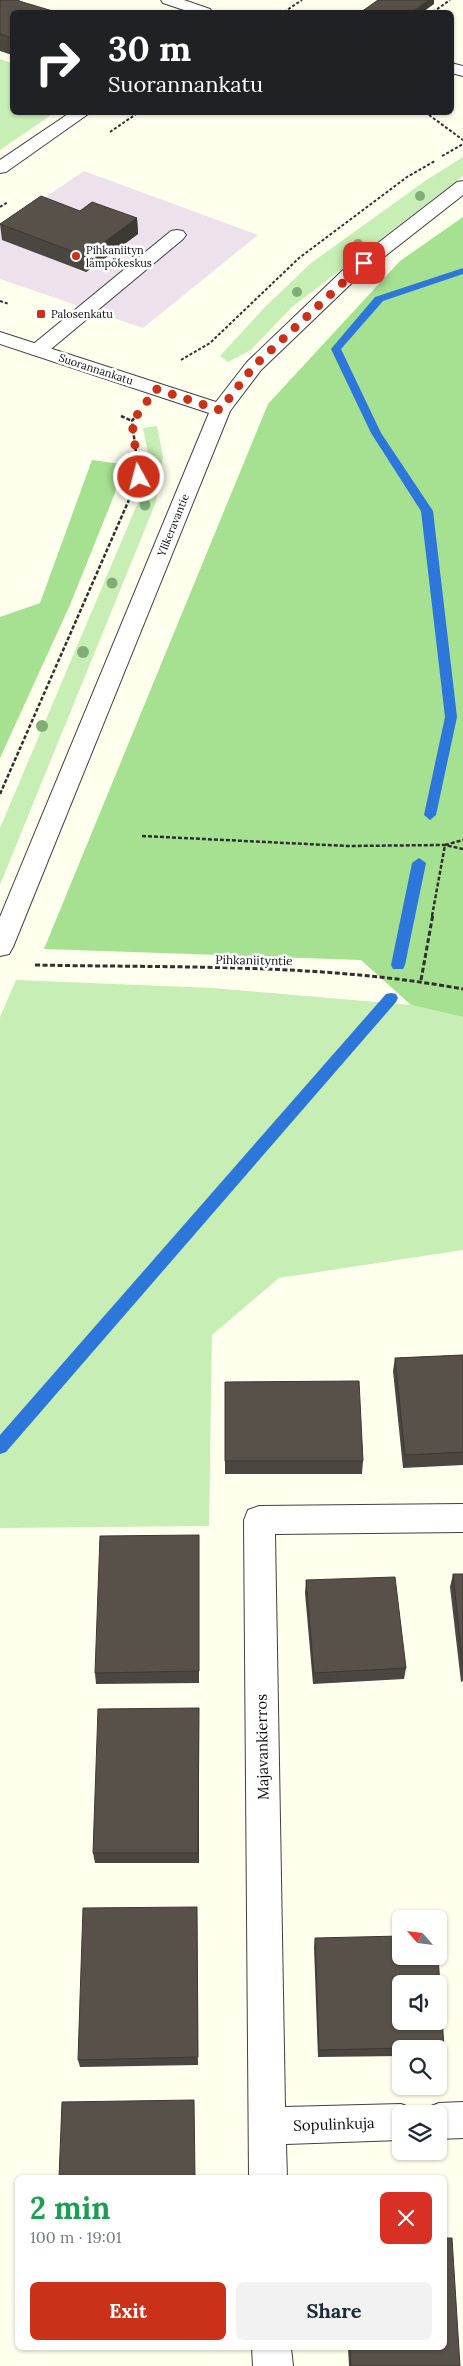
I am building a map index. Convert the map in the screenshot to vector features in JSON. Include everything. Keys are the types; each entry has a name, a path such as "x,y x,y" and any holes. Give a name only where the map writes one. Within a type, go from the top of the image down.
{"street":[{"path":"169,0 198,10"},
{"path":"0,168 79,115"},
{"name":"Ylikeravantie","path":"0,947 220,410 254,366 350,274 463,186"},
{"path":"38,350 177,236"},
{"name":"Suorannankatu","path":"0,338 220,410"},
{"name":"Majavankierros","path":"268,2175 259,1520 463,1518"},
{"path":"447,2121 463,2120"},
{"name":"Sopulinkuja","path":"267,2126 392,2122"},
{"path":"272,2350 273,2366"}],"path":[{"path":"287,10 302,0"},
{"path":"436,10 450,0"},
{"path":"429,115 463,140"},
{"path":"0,794 139,477 132,422 156,389 181,360 210,343 299,258 407,177 463,144"},
{"path":"142,836 348,846 445,845 463,849"},
{"path":"445,845 463,840"},
{"path":"421,980 445,845"},
{"name":"Pihkaniityntie","path":"44,965 293,969 421,980 463,989"}],"shaded area":[{"path":"84,171 258,235 143,328 0,279 0,228"}],"green space":[{"path":"0,59 10,62 10,115 51,115 0,150"},
{"path":"463,157 463,176 292,307 251,350 228,362 220,356 264,308 311,263 425,181"},
{"path":"463,217 463,1017 411,1005 361,960 44,949 268,404 400,261"},
{"path":"157,426 163,457 156,502 0,885 0,828 139,500 148,452 143,428"},
{"path":"92,460 121,464 115,493 70,605 0,758 0,617 40,603"},
{"path":"16,980 212,988 411,1005 463,1017 463,1250 279,1278 212,1335 209,1526 0,1528 0,1017"}],"building":[{"path":"0,0 19,0 49,10 10,10 10,37 0,34"},
{"path":"378,0 428,0 415,10 364,10"},
{"path":"41,196 80,211 92,202 137,218 85,256 0,224"},
{"path":"463,1355 463,1452 405,1455 395,1358"},
{"path":"359,1381 363,1461 225,1461 225,1382"},
{"path":"199,1535 199,1671 95,1673 100,1536"},
{"path":"453,1574 463,1574 463,1667"},
{"path":"395,1577 406,1668 314,1673 306,1580"},
{"path":"199,1708 198,1853 93,1853 98,1709"},
{"path":"197,1907 198,2057 78,2060 83,1908"},
{"path":"392,1936 392,1965 439,1965 439,1975 392,1975 392,2030 443,2030 444,2040 392,2040 392,2048 319,2050 315,1938"},
{"path":"194,2100 195,2175 59,2175 62,2102"},
{"path":"447,2238 452,2238 460,2366 351,2366 350,2350 447,2350"}],"waterway":[{"path":"430,815 451,717 427,511 376,433 336,349 379,299 463,271"},
{"path":"398,965 419,863"},
{"path":"0,1447 391,998"}],"place":[{"name":"Pihkaniityn lämpökeskus","path":"76,256"},
{"name":"Palosenkatu","path":"41,314"}],"route":[{"path":"139,477 132,422 156,389 220,410 254,366 350,274 364,263"}]}
